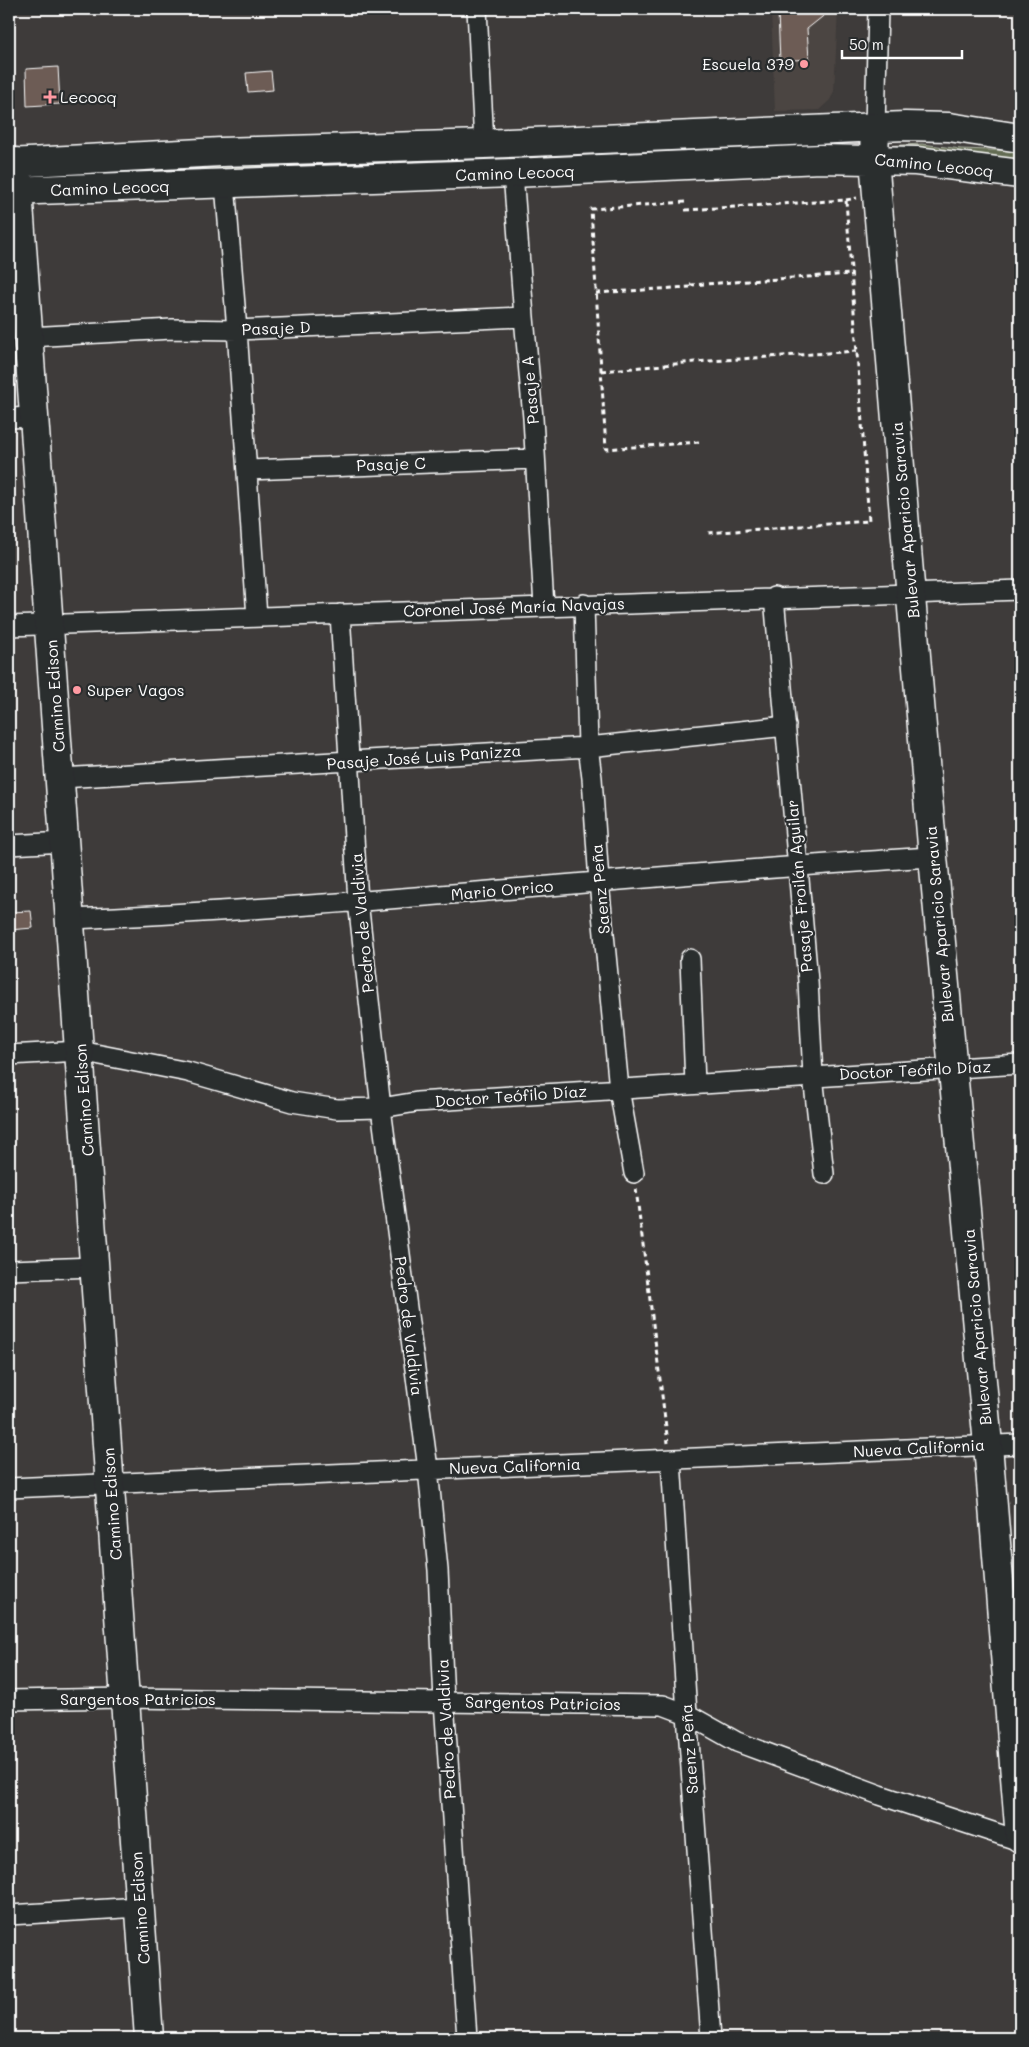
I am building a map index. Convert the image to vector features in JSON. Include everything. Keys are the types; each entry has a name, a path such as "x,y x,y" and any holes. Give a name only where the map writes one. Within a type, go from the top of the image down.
{"street":[{"path":"477,9 484,144"},
{"name":"Bulevar Aparicio Saravia","path":"878,9 874,159 933,857 988,1445 1020,1839"},
{"name":"Camino Lecocq","path":"12,162 221,152 484,144 875,127 949,127 1020,138"},
{"name":"Camino Lecocq","path":"13,191 514,173 820,159 916,161 1020,174"},
{"name":"Camino Edison","path":"12,162 13,191 29,337 22,417 50,624 149,2038"},
{"name":"Pasaje A","path":"514,173 524,317 534,418 534,460 544,607"},
{"path":"225,184 238,330 257,617"},
{"name":"Pasaje D","path":"29,337 172,329 238,330 524,317"},
{"name":"Pasaje C","path":"248,470 534,460"},
{"name":"Coronel José María Navajas","path":"9,626 774,597 1020,590"},
{"name":"Pasaje Froilán Aguilar","path":"774,597 808,981 813,1076 824,1174"},
{"name":"Saenz Peña","path":"584,604 588,746 599,882 619,1089 634,1173"},
{"name":"Pedro de Valdivia","path":"340,614 358,901 380,1108 428,1469 438,1570 444,1701 467,2038"},
{"name":"Pasaje José Luis Panizza","path":"61,778 350,762 588,746 786,726"},
{"path":"9,845 65,842"},
{"name":"Mario Orrico","path":"71,919 168,915 798,865 933,857"},
{"path":"690,959 695,1084"},
{"name":"Doctor Teófilo Díaz","path":"9,1055 80,1051 188,1072 292,1102 337,1108 380,1108 417,1102 1020,1064"},
{"path":"9,1270 95,1267"},
{"name":"Nueva California","path":"9,1488 1020,1444"},
{"name":"Saenz Peña","path":"671,1460 686,1714 711,2038"},
{"name":"Sargentos Patricios","path":"9,1700 126,1698 663,1705 686,1714 737,1742 880,1795 1020,1839"},
{"path":"9,1915 140,1907"}],"path":[{"path":"685,210 846,200 869,521 707,533"},
{"path":"685,202 591,209 596,292 606,449 700,442"},
{"path":"596,292 851,274"},
{"path":"601,371 695,362 857,351"},
{"path":"634,1173 671,1460"}],"shaded area":[{"name":"Escuela 379","path":"771,9 838,9 834,91 830,100 819,110 775,111"}],"green space":[{"path":"779,144 724,155 102,175 165,165"},
{"path":"922,144 961,149 1020,151 1020,162 884,149 884,146"}],"building":[{"path":"783,9 832,9 807,29 809,59 780,61 778,12"},
{"path":"58,67 60,104 27,106 26,69"},
{"path":"271,71 273,90 248,92 246,73"},
{"path":"31,911 33,928 9,930 9,912"}],"place":[{"name":"Escuela 379","path":"804,64"},
{"name":"Lecocq","path":"50,97"},
{"name":"Super Vagos","path":"77,690"}]}
